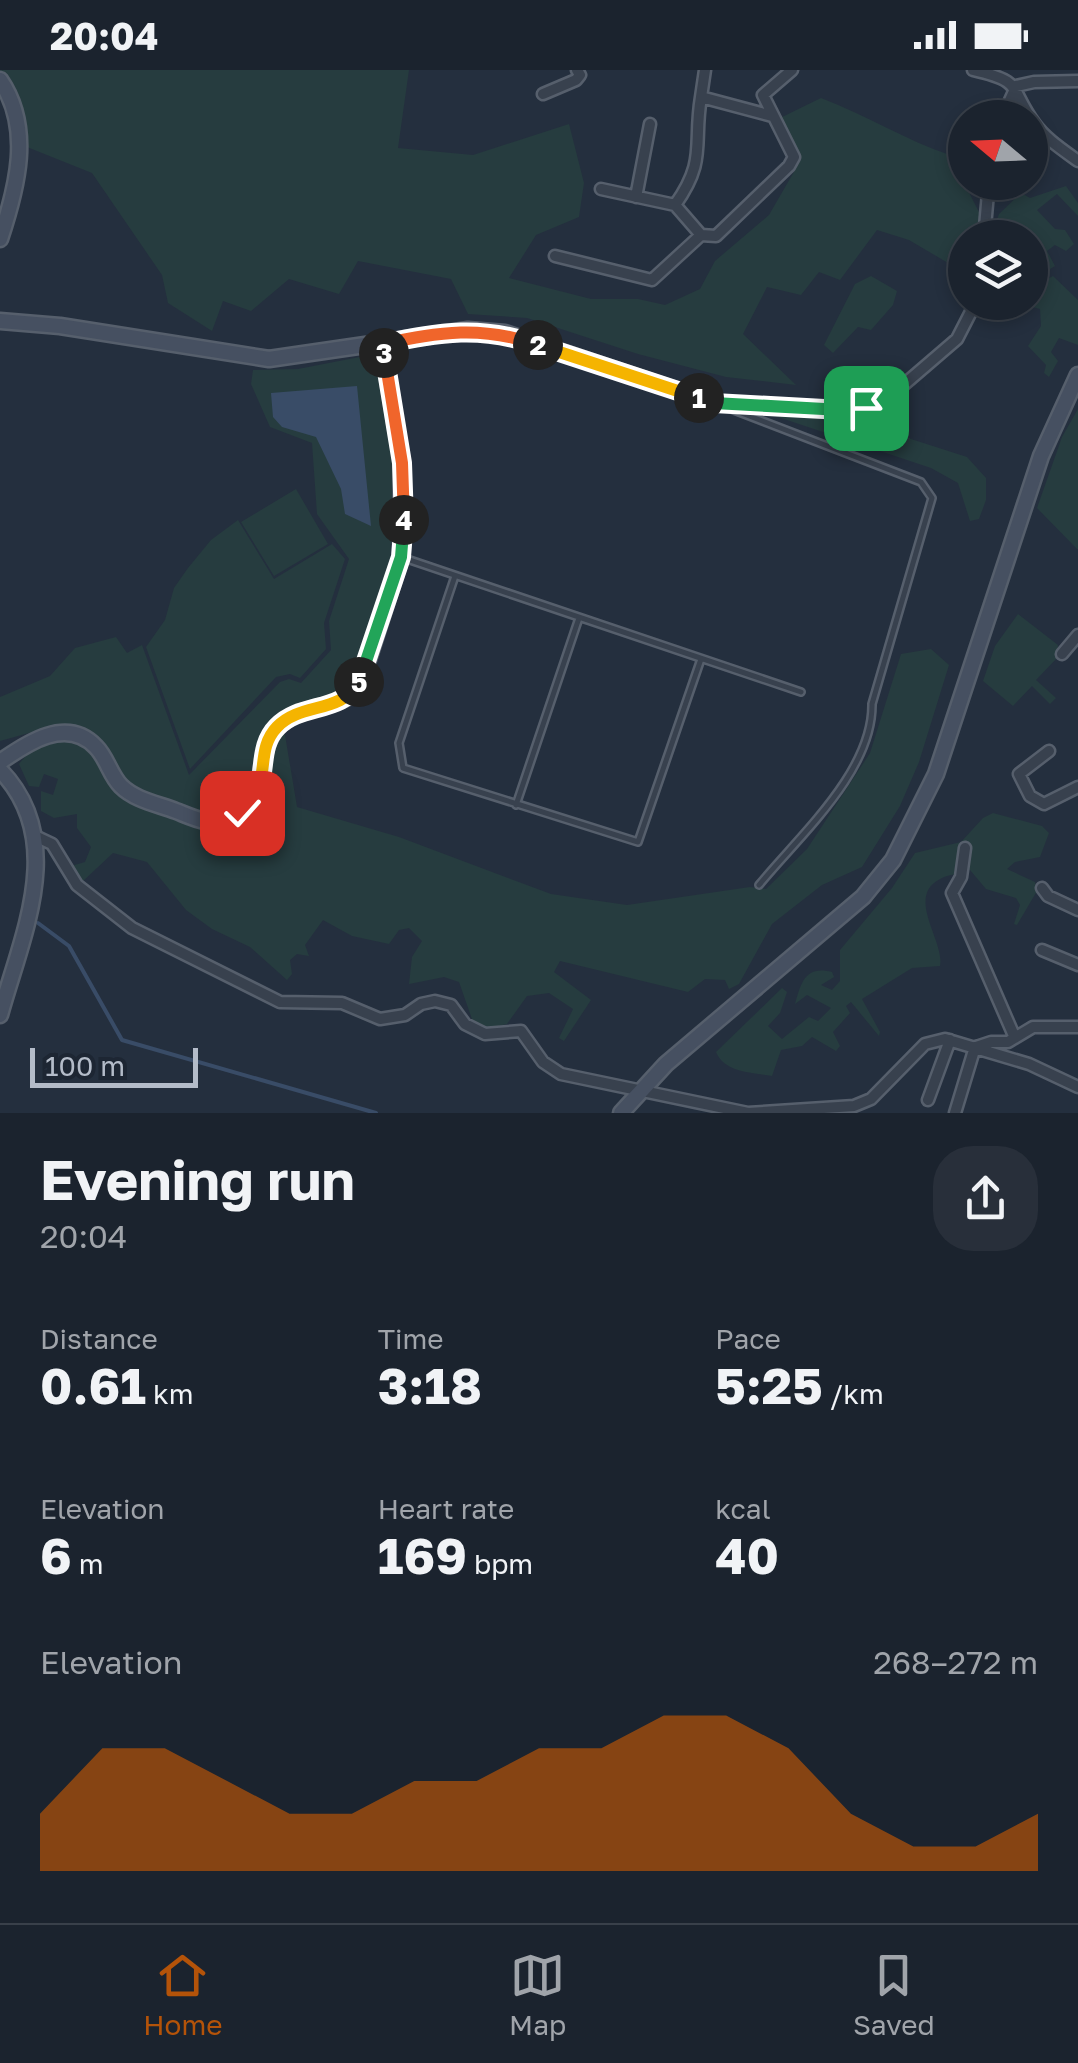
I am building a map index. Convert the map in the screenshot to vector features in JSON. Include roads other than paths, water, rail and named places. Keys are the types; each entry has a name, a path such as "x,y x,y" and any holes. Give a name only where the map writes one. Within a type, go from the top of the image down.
{"street":[{"path":"543,94 576,80 577,70"},
{"path":"675,205 692,180 705,70"},
{"path":"602,189 675,205 701,235 716,236 789,166 793,152 763,95 792,70"},
{"path":"973,70 1003,77 1016,86 1033,122 1078,161"},
{"path":"1010,100 1016,86 1032,76 1078,82"},
{"path":"0,80 16,112 19,136 18,172 0,239"},
{"path":"701,97 772,116"},
{"path":"636,196 650,124"},
{"path":"556,256 652,280 701,235"},
{"path":"0,322 60,326 270,358 468,330 504,333 714,403 842,410 886,400 957,338 966,320"},
{"path":"0,762 30,741 50,734 71,734 95,746 115,779 134,795 209,823 231,819 258,796 266,752 276,728 289,718 340,702 358,685 401,557 402,463 382,344"},
{"path":"621,1113 638,1092 863,897 893,860 936,774 1041,456 1078,375"},
{"path":"1062,654 1078,635"},
{"path":"1048,751 1019,774 1030,796 1044,804 1078,787"},
{"path":"0,770 25,804 35,836 34,890 0,1015"},
{"path":"35,836 52,844 77,885 132,928 280,1002 342,1003 380,1019 406,1015 420,1004 435,1001 451,1005 466,1024 485,1034 521,1031 543,1062 561,1074 748,1113 854,1106 871,1099 925,1044 950,1040 1030,1064 1078,1087"},
{"path":"965,848 961,878 952,893 1015,1038"},
{"path":"1042,888 1048,896 1078,910"},
{"path":"1042,950 1078,965"},
{"path":"975,1047 1015,1038 1033,1028 1078,1027"},
{"path":"928,1100 950,1040"},
{"path":"954,1113 975,1047"},
{"path":"678,1113 682,1101"}],"lane":[{"path":"714,403 921,482 932,498 872,704 872,716 851,776 759,884"},
{"path":"401,557 801,692"},
{"path":"454,576 399,743 403,768 638,842 701,659"},
{"path":"516,804 579,618"}],"water":[{"path":"357,386 371,526 345,514 341,489 316,437 282,427 273,417 271,393"}],"waterway":[{"path":"38,923 69,946 122,1040 376,1113"}]}
